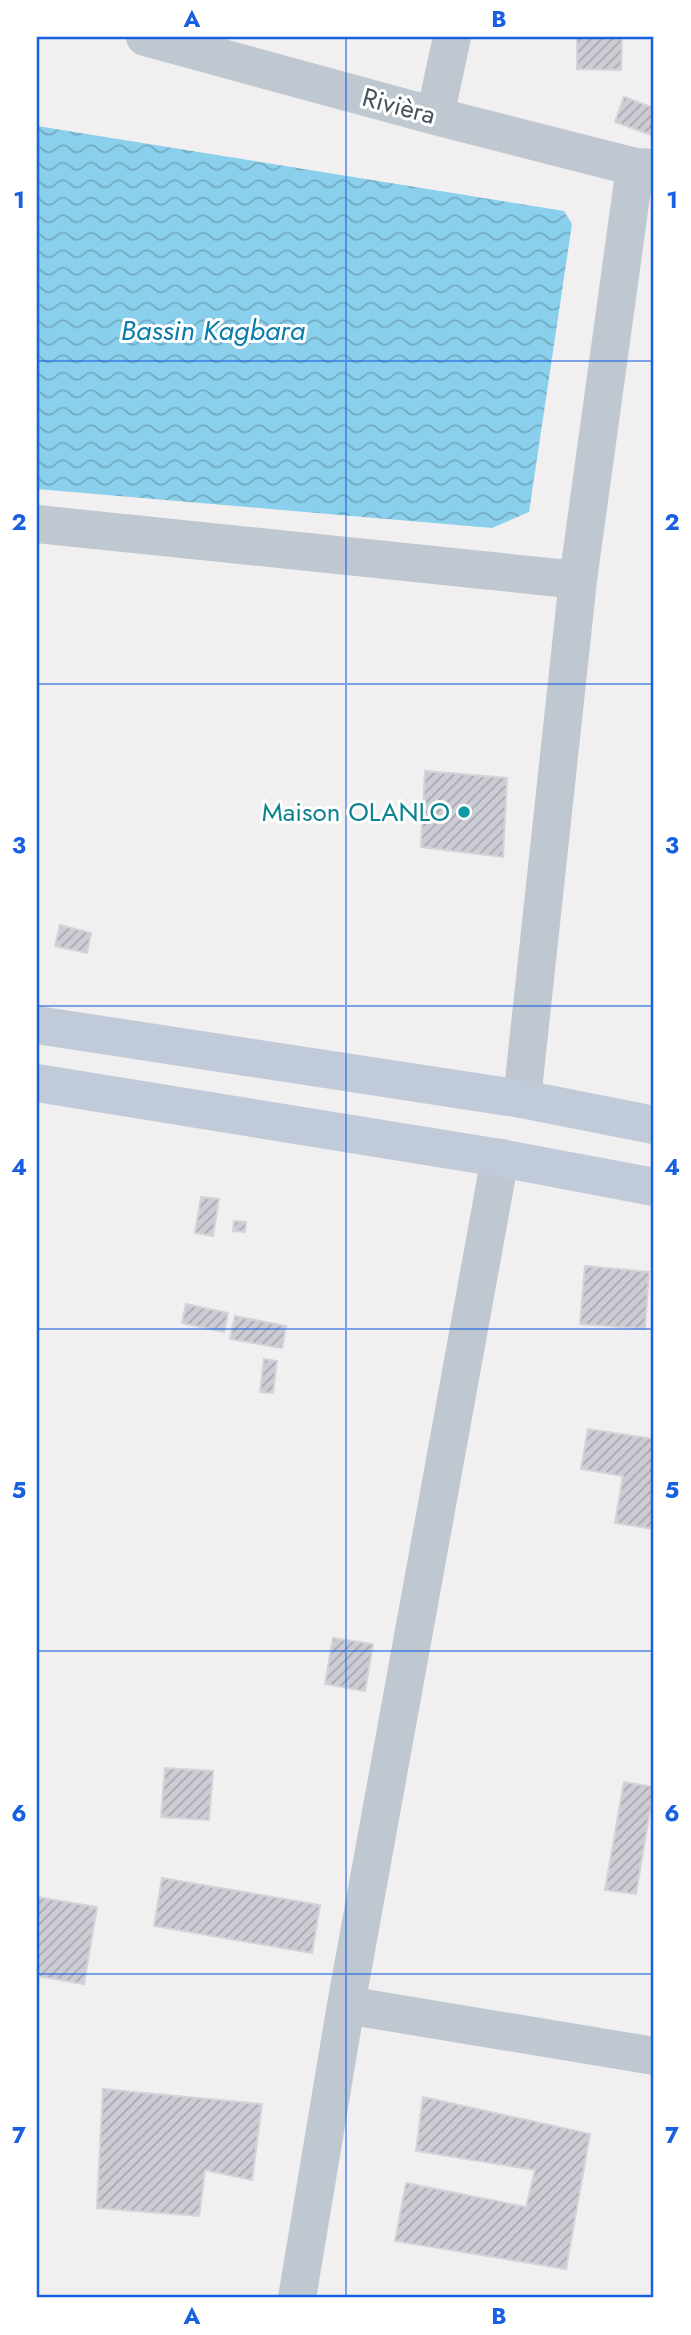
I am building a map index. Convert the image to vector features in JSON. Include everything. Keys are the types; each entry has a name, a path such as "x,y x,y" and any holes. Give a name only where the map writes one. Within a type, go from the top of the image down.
{"street":[{"name":"Rivièra","path":"145,37 435,116 645,167"},
{"path":"435,116 452,37"},
{"path":"522,1099 578,580 645,167"},
{"path":"37,524 578,580"},
{"path":"37,1024 522,1099 654,1125"},
{"path":"37,1086 500,1158 654,1186"},
{"path":"297,2298 346,2005 500,1158"},
{"path":"346,2005 654,2056"}],"water":[{"name":"Bassin Kagbara","path":"37,126 564,211 572,224 529,512 492,528 37,489"}],"building":[{"path":"577,37 622,37 621,70 577,69"},
{"path":"624,97 654,108 654,136 615,122"},
{"name":"Maison OLANLO","path":"425,771 507,778 503,857 421,847"},
{"path":"60,925 91,933 87,953 55,946"},
{"path":"201,1197 219,1199 213,1236 195,1233"},
{"path":"234,1221 246,1222 245,1232 233,1231"},
{"path":"585,1266 649,1272 645,1329 580,1324"},
{"path":"186,1304 228,1313 224,1332 182,1323"},
{"path":"235,1316 286,1326 282,1348 230,1339"},
{"path":"264,1359 277,1361 273,1393 260,1392"},
{"path":"588,1429 654,1439 654,1529 615,1523 623,1476 581,1469"},
{"path":"333,1638 373,1644 365,1691 325,1684"},
{"path":"165,1768 213,1771 209,1820 161,1817"},
{"path":"624,1782 654,1787 636,1894 605,1890"},
{"path":"162,1878 320,1905 312,1953 154,1926"},
{"path":"37,1897 97,1907 84,1984 37,1976"},
{"path":"103,2089 262,2104 252,2180 205,2170 199,2216 97,2208"},
{"path":"423,2097 590,2134 566,2269 395,2241 406,2183 526,2207 535,2170 416,2151"}],"place":[{"name":"Maison OLANLO","path":"464,812"}]}
